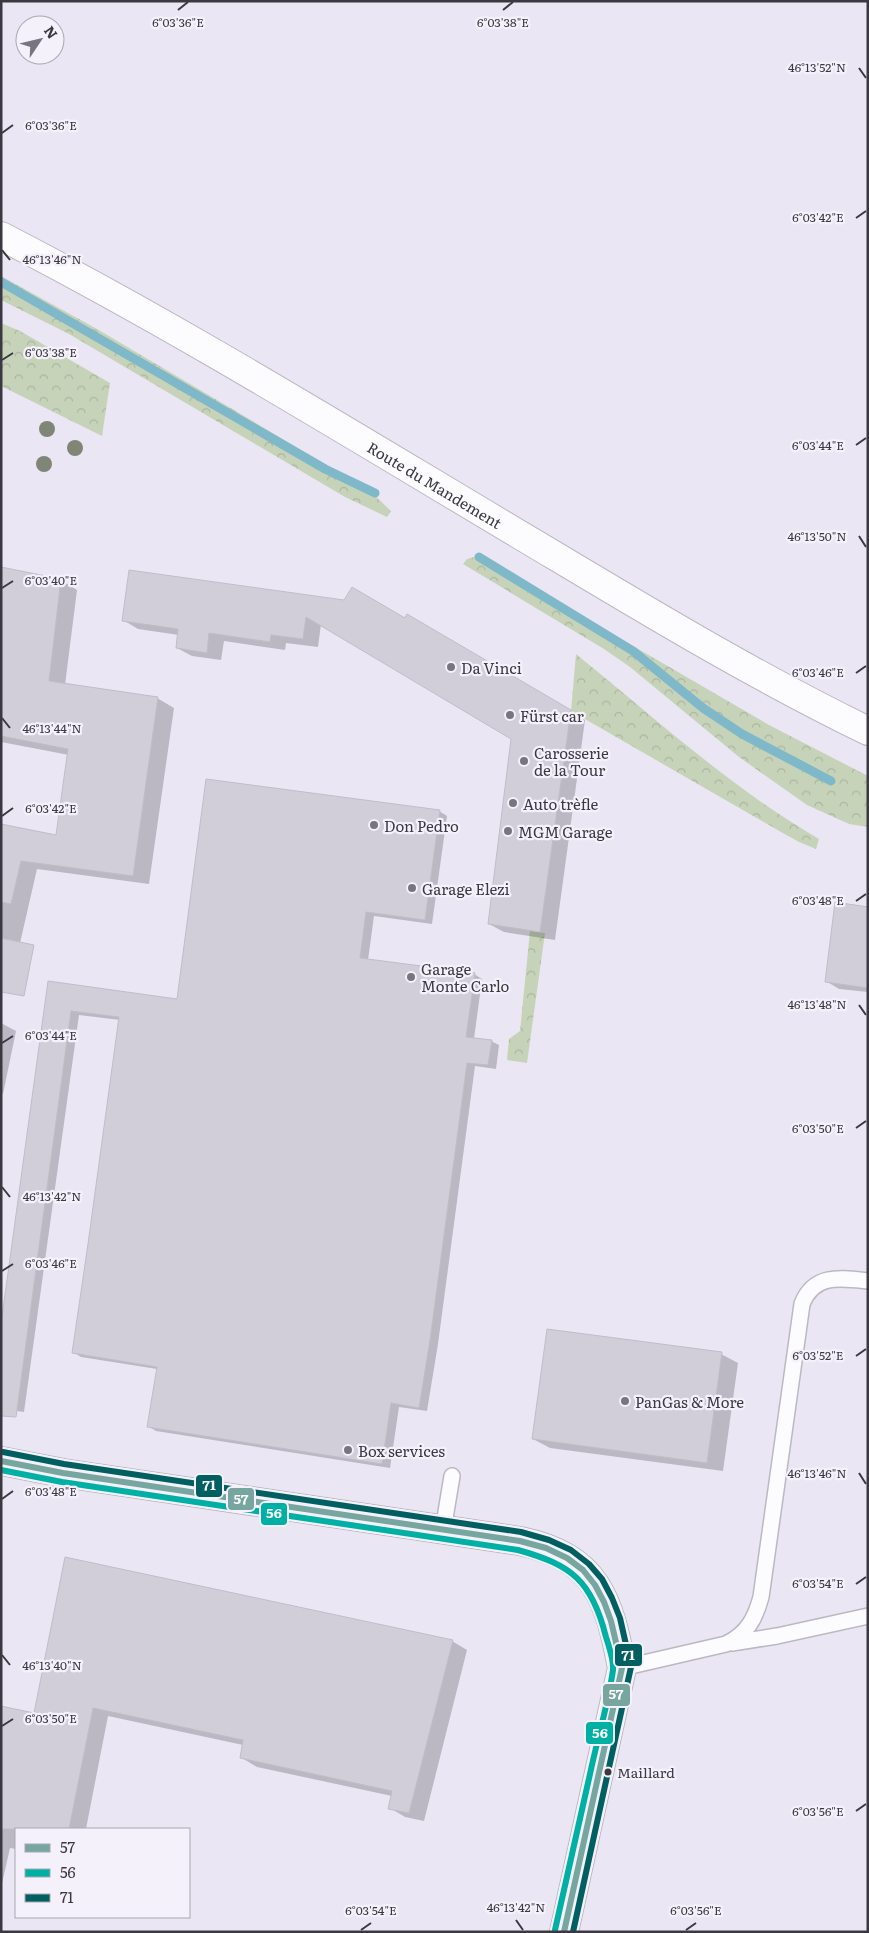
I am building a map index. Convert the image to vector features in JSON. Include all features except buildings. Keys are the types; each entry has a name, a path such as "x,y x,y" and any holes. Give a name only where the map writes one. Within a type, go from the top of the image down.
{"main road":[{"name":"Route du Mandement","path":"1,236 149,317 267,385 707,646 868,731"},
{"path":"1,1461 63,1473 537,1545 559,1553 577,1565 593,1582 605,1601 614,1626 622,1668 564,1932"}],"lane":[{"path":"726,1644 739,1638 748,1629 758,1609 761,1597 802,1304 810,1290 830,1279 868,1281"},
{"path":"443,1530 452,1476"},
{"path":"622,1668 726,1644 777,1636 868,1616"}],"green space":[{"path":"1,276 97,329 369,490 391,511 387,517 345,497 69,334 1,300"},
{"path":"1,323 20,331 110,383 102,436 1,386"},
{"path":"474,557 485,560 769,725 868,776 868,827 849,824 807,805 739,757 630,667 604,649 463,564 467,559"},
{"path":"576,654 724,775 755,798 819,839 816,849 781,832 571,711"},
{"path":"530,931 545,933 527,1063 507,1060 509,1039 520,1031"}],"waterway":[{"path":"1,282 325,469 375,493"},
{"path":"479,557 633,651 703,708 742,734 831,781"}],"transit line":[{"name":"71","path":"3,1452 64,1464 521,1532 549,1540 571,1550 589,1564 602,1579 612,1598 620,1618 631,1667 573,1932"},
{"name":"57","path":"1,1461 63,1473 520,1541 546,1548 567,1558 583,1570 595,1585 604,1602 611,1621 622,1668 564,1932"},
{"name":"56","path":"1,1470 62,1482 518,1550 553,1562 577,1578 594,1602 611,1654 613,1670 555,1930"}],"place":[{"name":"Da Vinci","path":"451,667"},
{"name":"Fürst car","path":"510,715"},
{"name":"Carosserie de la Tour","path":"524,761"},
{"name":"Auto trèfle","path":"513,803"},
{"name":"Don Pedro","path":"374,825"},
{"name":"MGM Garage","path":"508,831"},
{"name":"Garage Elezi","path":"412,888"},
{"name":"Garage Monte Carlo","path":"411,977"},
{"name":"PanGas & More","path":"625,1401"},
{"name":"Box services","path":"348,1450"},
{"name":"Maillard","path":"608,1772"}]}
